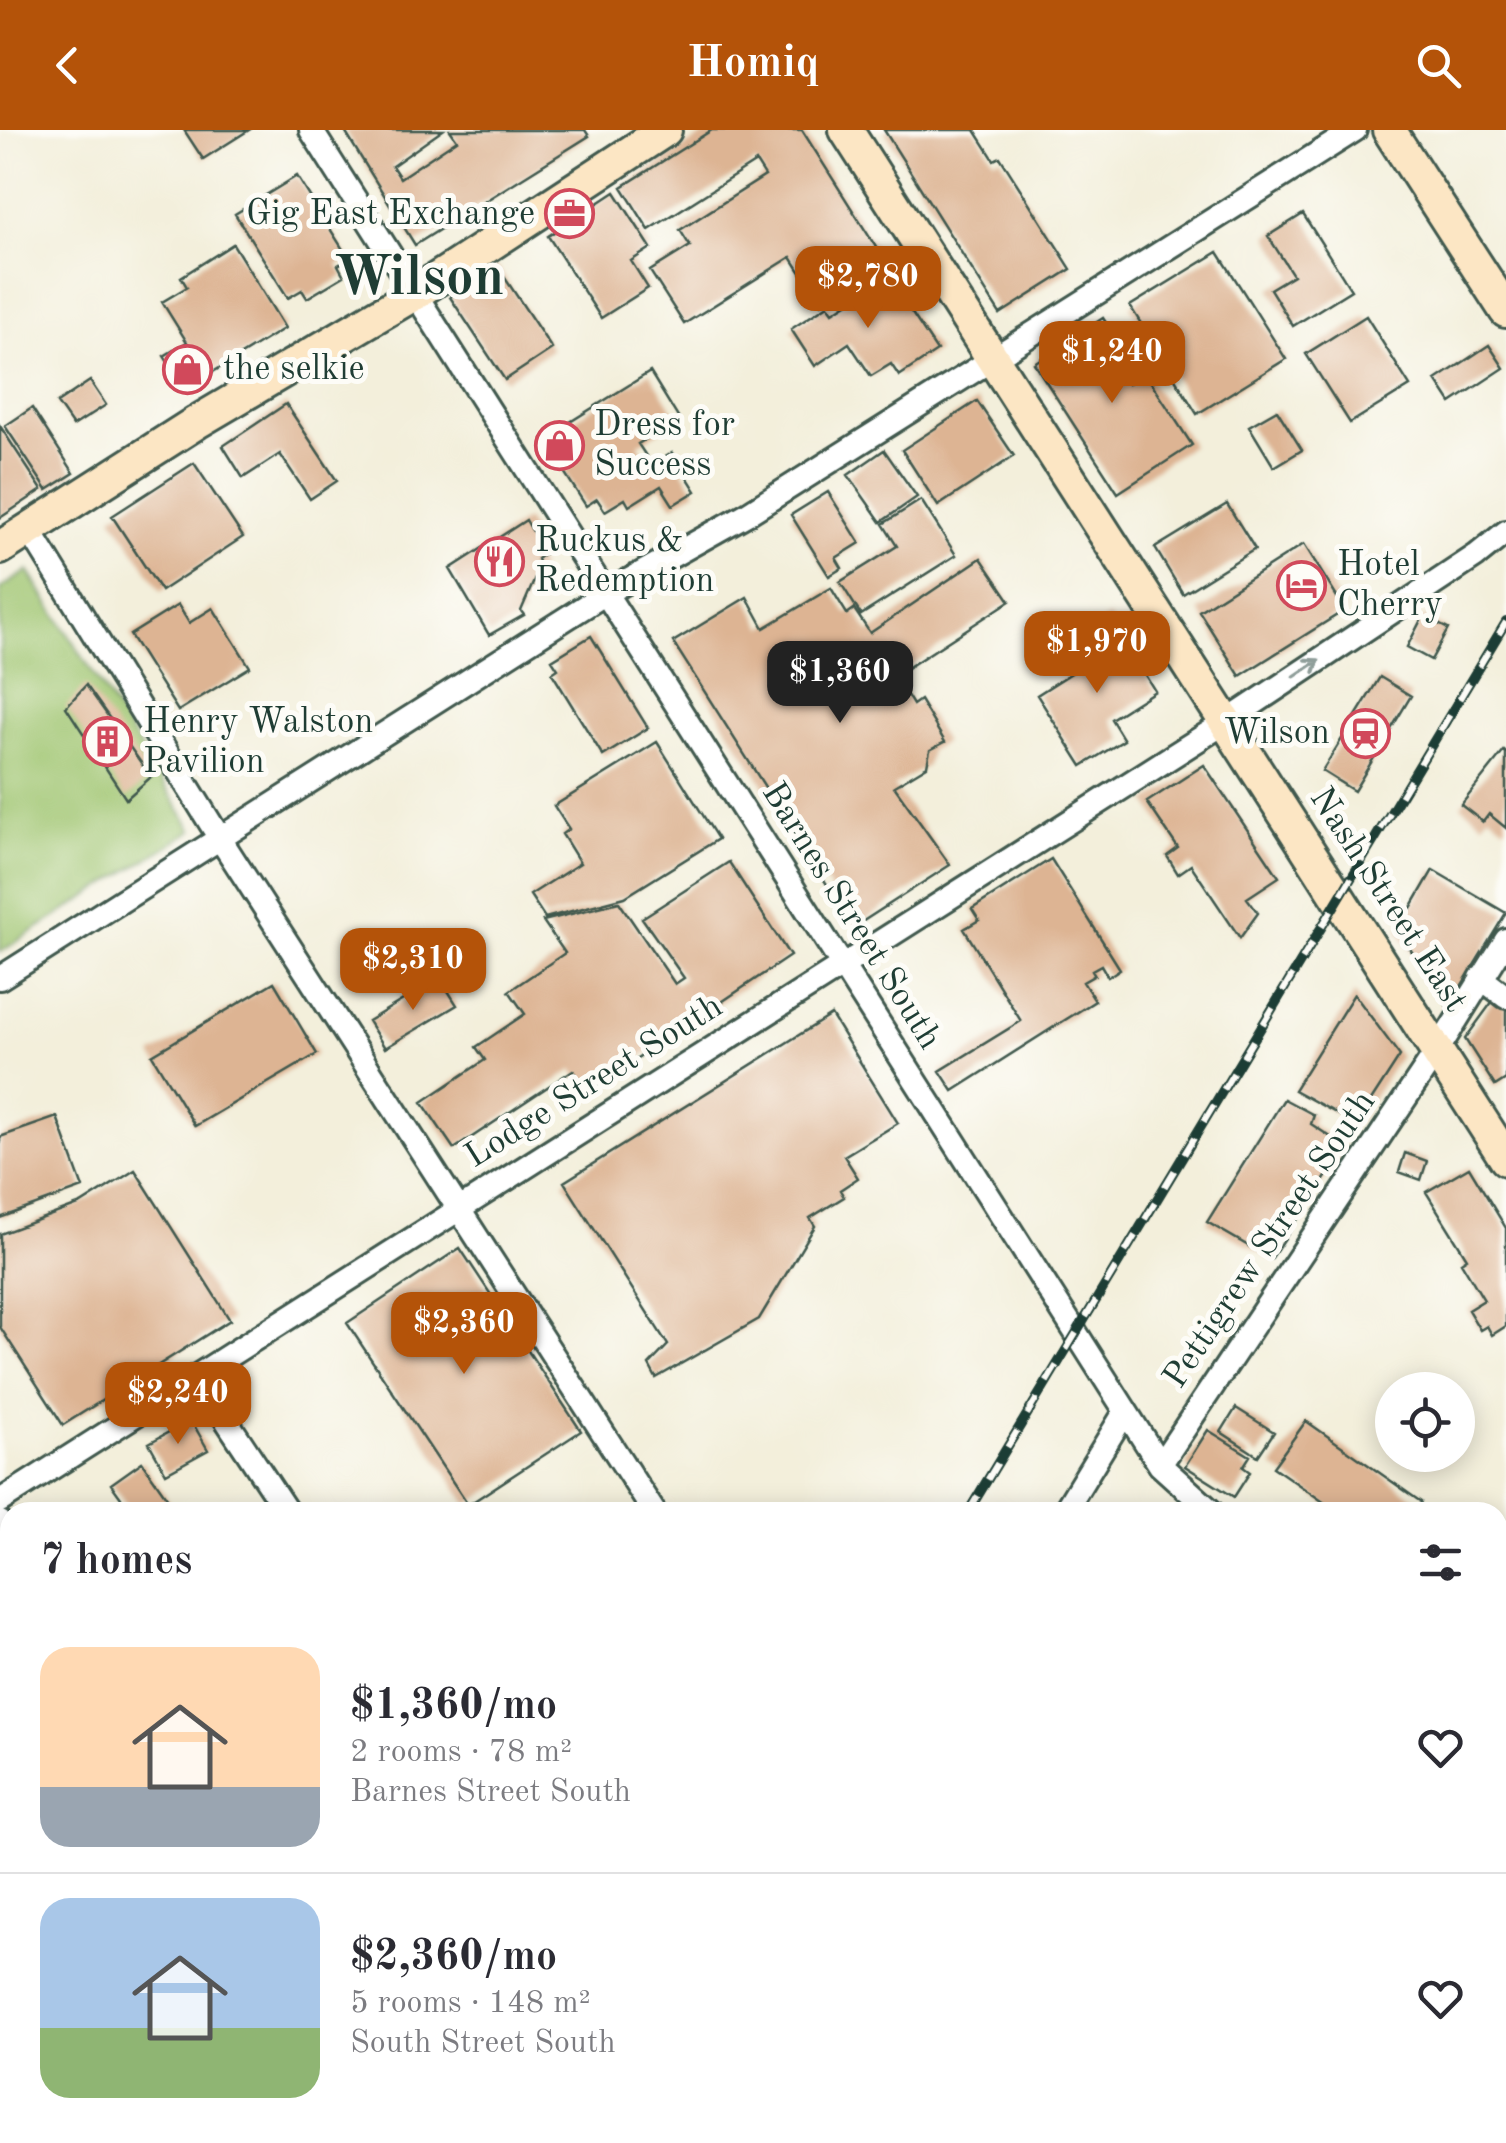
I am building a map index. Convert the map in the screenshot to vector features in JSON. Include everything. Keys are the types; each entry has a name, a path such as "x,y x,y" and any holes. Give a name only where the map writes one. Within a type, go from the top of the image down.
{"main road":[{"path":"0,548 197,422 414,294 665,130"},
{"name":"Nash Street East","path":"846,130 1506,1158"},
{"path":"1389,130 1506,311"}],"street":[{"name":"Barnes Street South","path":"312,130 1125,1412 1160,1466 1201,1502"},
{"path":"0,978 606,594 747,514 1355,130"},
{"path":"29,529 219,838 648,1502"},
{"name":"Lodge Street South","path":"0,1502 1226,722 1476,556 1506,532"},
{"name":"Pettigrew Street South","path":"1160,1466 1438,1052 1506,940"},
{"path":"1481,978 1506,998"},
{"path":"198,1376 281,1502"},
{"path":"1070,1502 1125,1412"}],"green space":[{"path":"28,571 193,830 0,952 0,589"}],"building":[{"path":"184,130 249,130 203,159"},
{"path":"344,130 443,130 392,166 400,178 457,140 450,130 585,130 589,136 415,245"},
{"path":"712,130 802,130 886,263 821,304 791,257 684,324 650,271 690,246 680,230 765,176 756,162 649,230 622,187"},
{"path":"884,130 975,130 994,160 1000,157 1071,269 1000,314"},
{"path":"297,176 349,259 338,265 344,276 307,298 302,290 288,298 235,214"},
{"path":"615,192 651,248 631,261 648,288 601,318 548,236"},
{"path":"1303,214 1351,290 1293,326 1270,289 1293,275 1268,236"},
{"path":"233,244 285,328 185,389 164,356 187,342 162,302 187,287 181,277"},
{"path":"1218,252 1286,359 1197,414 1130,306"},
{"path":"497,266 552,349 505,380 450,297"},
{"path":"888,277 937,351 899,376 891,364 871,376 849,343 815,366 791,329 828,305 833,312"},
{"path":"1366,316 1410,386 1350,423 1306,354"},
{"path":"1103,318 1133,364 1120,372 1128,384 1145,373 1192,445 1118,493 1034,363"},
{"path":"1489,345 1504,368 1451,403 1436,380"},
{"path":"650,372 679,419 638,444 652,465 672,453 696,491 673,505 661,486 629,506 625,499 605,511 597,499 586,506 543,439"},
{"path":"90,381 106,405 73,426 57,403"},
{"path":"977,401 1014,456 938,506 902,450"},
{"path":"286,404 337,481 310,499 280,454 243,478 223,446"},
{"path":"32,408 74,473 47,490 5,426"},
{"path":"1277,410 1302,450 1274,467 1249,426"},
{"path":"0,426 42,490 0,518"},
{"path":"884,450 917,497 881,522 848,475"},
{"path":"194,463 243,537 161,591 112,516"},
{"path":"828,492 860,543 836,558 842,568 829,576 791,515"},
{"path":"921,500 956,555 861,615 840,582 897,546 883,524"},
{"path":"1227,504 1255,549 1183,594 1155,548"},
{"path":"526,520 545,553 537,559 540,567 521,611 524,615 489,635 450,569"},
{"path":"1304,544 1345,610 1240,676 1199,611"},
{"path":"981,558 1010,601 895,676 913,705 920,700 945,742 930,750 927,766 894,786 950,865 854,927 673,642 747,597 764,628 831,588 847,614 854,609 870,633"},
{"path":"178,605 189,623 213,608 250,667 178,711 130,635"},
{"path":"1423,616 1448,629 1431,660 1407,647"},
{"path":"1109,617 1155,691 1111,719 1124,740 1082,766 1037,695 1106,651 1091,628"},
{"path":"591,636 648,728 603,756 552,673 558,669 552,660"},
{"path":"1380,677 1411,696 1354,791 1322,771"},
{"name":"Henry Walston Pavilion","path":"86,685 151,777 126,799 66,707"},
{"path":"657,742 718,839 625,897 545,918 530,895 580,863 562,834 569,829 554,806"},
{"path":"1504,751 1506,828 1489,814 1483,822 1461,805"},
{"path":"1204,765 1279,877 1247,898 1258,913 1240,938 1191,865 1178,874 1167,856 1178,848 1147,802"},
{"path":"1051,859 1120,969 1108,977 1101,965 1092,970 1095,975 1083,982 1095,1001 953,1091 940,1071 1021,1021 964,929 979,920 972,909"},
{"path":"729,862 790,956 588,1092 573,1070 454,1149 422,1102 485,1060 476,1047 525,1014 509,991 565,953 543,921 619,902 675,984 684,978 642,918"},
{"path":"1433,870 1506,913 1448,1008 1398,930"},
{"path":"440,978 457,1005 385,1048 368,1021"},
{"path":"274,982 317,1054 195,1126 152,1055"},
{"path":"1354,994 1400,1056 1356,1124 1294,1090"},
{"path":"1495,998 1506,1007 1506,1079 1495,1086 1465,1039"},
{"path":"831,1015 898,1123 844,1156 858,1178 840,1190 844,1197 810,1218 815,1226 759,1319 656,1378 649,1365 668,1345 564,1182"},
{"path":"1284,1099 1314,1115 1311,1124 1346,1147 1271,1259 1207,1222"},
{"path":"57,1117 83,1188 0,1218 0,1137"},
{"path":"1405,1153 1427,1161 1421,1180 1399,1172"},
{"path":"1469,1167 1506,1228 1506,1326 1492,1335 1487,1326 1480,1330 1468,1310 1484,1300 1461,1262 1467,1258 1426,1192"},
{"path":"135,1170 230,1320 63,1425 0,1327 0,1234 81,1204"},
{"path":"460,1248 581,1431 473,1502 466,1502 347,1323"},
{"path":"1236,1408 1274,1432 1258,1456 1221,1432"},
{"path":"191,1420 208,1450 166,1473 149,1443"},
{"path":"1306,1421 1421,1502 1324,1502 1273,1467"},
{"path":"1208,1430 1250,1456 1243,1467 1250,1472 1234,1497 1185,1466"},
{"path":"142,1462 170,1502 124,1502 111,1484"}],"railway":[{"path":"974,1502 1506,622"}],"place":[{"name":"Gig East Exchange","path":"570,214"},
{"name":"the selkie","path":"188,369"},
{"name":"Dress for Success","path":"559,445"},
{"name":"Ruckus & Redemption","path":"500,561"},
{"name":"Hotel Cherry","path":"1302,585"},
{"name":"Wilson","path":"1365,733"},
{"name":"Henry Walston Pavilion","path":"108,742"}],"district":[{"name":"Wilson","path":"419,279"}]}
